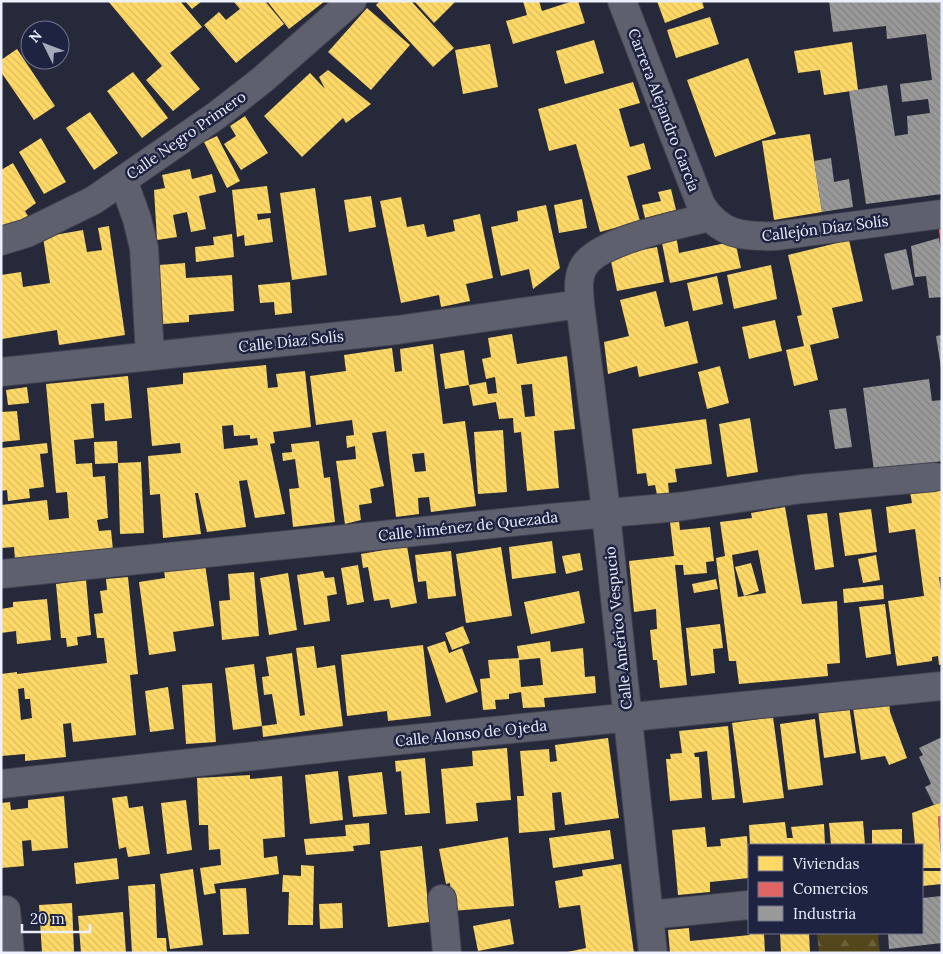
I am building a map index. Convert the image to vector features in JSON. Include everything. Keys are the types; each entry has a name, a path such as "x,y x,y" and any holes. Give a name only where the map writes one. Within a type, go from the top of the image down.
{"street":[{"name":"Calle Negro Primero","path":"1,240 27,233 94,200 217,115 262,80 352,1"},
{"name":"Carrera Alejandro García","path":"622,1 701,205 709,217"},
{"path":"123,180 137,219 144,248 150,356"},
{"name":"Callejón Díaz Solís","path":"709,217 724,228 751,236 776,236 942,214"},
{"path":"580,304 579,279 583,268 589,259 602,250 625,240 709,217"},
{"name":"Calle Díaz Solís","path":"1,372 397,330 580,304"},
{"name":"Calle Américo Vespucio","path":"580,304 606,513 653,953"},
{"name":"Calle Jiménez de Quezada","path":"1,574 677,507 802,489 934,477"},
{"name":"Calle Alonso de Ojeda","path":"1,784 362,744 942,686"},
{"path":"439,952 442,900"},
{"path":"648,914 748,905"},
{"path":"6,910 10,953"}],"green space":[{"path":"817,934 878,934 880,953 819,953"}],"building: Viviendas":[{"path":"108,1 180,1 202,27 170,53 200,89 173,111 146,80 162,66"},
{"path":"185,1 202,1 192,9"},
{"path":"233,1 265,1 284,24 236,63 204,25 219,12 226,20 240,9"},
{"path":"267,1 325,1 289,29"},
{"path":"380,1 411,1 454,48 433,67 376,5"},
{"path":"414,1 456,1 434,23"},
{"path":"523,1 539,1 542,11 578,1 585,23 513,44 506,21 527,15"},
{"path":"657,1 702,1 704,8 665,23"},
{"path":"367,8 410,45 371,90 328,52"},
{"path":"710,17 719,44 676,58 667,30"},
{"path":"594,40 604,73 565,84 556,51"},
{"path":"852,42 858,90 824,95 820,70 798,73 794,51"},
{"path":"490,44 498,87 463,94 455,50"},
{"path":"17,49 20,54 20,70 31,70 55,106 34,120 1,72 1,60"},
{"path":"748,58 776,134 715,157 687,80"},
{"path":"328,70 371,104 346,123 343,118 302,157 264,116 310,73 325,89 319,77"},
{"path":"133,72 168,118 142,138 107,91"},
{"path":"633,82 640,103 619,109 630,147 644,143 651,169 627,176 640,221 600,232 576,144 549,151 538,109"},
{"path":"90,112 118,153 94,170 66,128"},
{"path":"245,116 268,153 241,170 224,144 236,136 230,126"},
{"path":"810,134 822,212 774,220 762,141"},
{"path":"217,136 240,181 227,188 204,142"},
{"path":"41,138 66,182 44,194 19,152"},
{"path":"13,163 36,203 25,211 28,216 1,232 1,170"},
{"path":"190,169 192,179 212,174 216,192 199,196 206,229 191,232 187,212 173,215 177,237 157,240 154,190 165,188 162,175"},
{"path":"267,186 271,213 257,214 258,220 270,218 273,242 245,246 244,235 237,237 232,190"},
{"path":"315,188 327,275 292,280 280,193"},
{"path":"671,189 676,210 645,218 642,205 661,201 658,192"},
{"path":"371,196 376,227 349,232 344,200"},
{"path":"401,197 407,227 424,224 427,237 455,231 453,220 480,214 493,278 466,284 470,301 441,307 439,295 401,303 380,201"},
{"path":"582,199 587,228 559,233 554,205"},
{"path":"546,205 560,268 533,289 529,269 501,276 491,227 518,221 517,211"},
{"path":"109,226 125,335 59,345 57,330 2,339 1,275 21,272 23,287 50,283 43,237 83,230 87,252 102,250 98,228"},
{"path":"232,234 234,257 196,262 195,247 214,245 213,237"},
{"path":"676,235 679,253 735,241 741,268 670,283 661,238"},
{"path":"849,240 863,301 832,308 839,338 810,345 818,380 794,386 786,350 804,346 797,316 802,315 788,255"},
{"path":"657,247 664,282 617,291 610,256"},
{"path":"185,263 186,278 232,275 234,311 189,315 189,322 163,324 159,265"},
{"path":"771,265 777,299 734,309 727,275"},
{"path":"717,276 723,304 693,311 687,283"},
{"path":"290,282 292,313 275,315 274,302 260,303 258,285"},
{"path":"656,291 665,327 688,321 698,363 639,377 637,366 608,374 604,342 629,336 620,300"},
{"path":"775,320 782,351 749,359 742,327"},
{"path":"512,334 517,364 567,356 575,429 554,431 559,488 527,491 521,432 514,433 513,418 499,419 496,402 473,406 469,385 486,382 488,394 497,393 495,377 486,379 482,359 491,357 488,338","holes":["532,384 535,416 525,417 521,385"]},
{"path":"433,344 443,424 465,421 476,506 431,512 429,497 418,498 419,514 396,517 386,431 372,433 384,486 370,489 372,503 359,505 361,520 345,524 336,461 356,459 355,446 347,448 346,436 354,435 352,420 316,425 310,376 346,371 344,355 392,348 395,372 402,371 400,349","holes":["424,453 426,471 415,472 412,454"]},
{"path":"464,350 469,385 445,389 440,354"},
{"path":"266,365 268,388 278,387 276,374 305,371 311,427 273,432 275,443 270,444 285,514 255,518 247,480 239,481 246,527 207,532 198,493 195,493 201,534 163,538 160,494 150,495 148,456 181,453 180,443 152,446 147,388 183,384 183,373","holes":["233,425 234,436 250,435 250,439 257,438 258,445 224,449 222,426"]},
{"path":"720,366 729,403 707,409 698,372"},
{"path":"128,376 132,418 105,421 104,403 91,404 94,438 74,440 76,464 92,463 93,477 105,476 108,518 97,520 99,531 111,530 113,550 15,559 14,547 1,548 1,505 47,500 49,520 69,518 67,492 56,493 46,384"},
{"path":"27,387 29,403 8,405 6,390"},
{"path":"17,411 20,440 1,442 1,412"},
{"path":"750,418 758,472 727,477 719,424"},
{"path":"706,419 712,464 675,469 677,482 668,483 669,493 657,495 655,485 648,486 646,473 637,474 632,429"},
{"path":"503,430 507,492 478,494 474,432"},
{"path":"117,441 118,463 95,464 94,442"},
{"path":"319,441 324,478 330,477 335,522 293,527 289,489 299,488 295,459 283,461 282,453 292,452 291,444"},
{"path":"47,443 48,453 40,454 44,487 29,489 30,498 8,501 7,490 1,491 1,448"},
{"path":"141,462 144,533 120,534 118,463"},
{"path":"940,487 942,499 942,577 939,577 942,598 942,664 939,665 938,656 932,657 932,661 897,666 888,601 924,596 915,529 889,533 886,507 912,503 910,492"},
{"path":"785,507 802,604 837,601 840,663 827,664 828,676 739,684 736,661 729,661 716,558 725,556 720,522 752,518 751,513","holes":["758,550 766,593 738,597 732,555"]},
{"path":"871,509 877,552 845,556 839,513"},
{"path":"827,513 834,567 815,570 807,515"},
{"path":"679,521 680,530 710,527 714,561 706,562 707,573 684,575 683,565 675,565 687,685 660,688 657,660 653,660 650,630 657,629 656,609 634,612 629,561 674,556 670,522"},
{"path":"552,541 556,573 512,579 509,547"},
{"path":"407,546 417,603 391,608 389,599 374,601 368,567 363,568 361,554"},
{"path":"501,547 512,616 466,623 456,554"},
{"path":"451,551 456,596 428,599 426,581 418,582 415,555"},
{"path":"580,553 583,570 566,574 562,556"},
{"path":"876,555 880,580 863,583 858,559"},
{"path":"751,563 759,591 744,596 735,567"},
{"path":"205,564 214,626 173,632 176,651 149,655 139,582 165,578 164,570"},
{"path":"358,565 364,602 347,605 341,568"},
{"path":"323,571 325,578 334,577 337,594 327,596 330,621 304,625 297,575"},
{"path":"254,572 259,636 222,640 219,601 230,600 228,574"},
{"path":"288,573 297,630 269,635 260,578"},
{"path":"128,577 138,674 130,675 136,735 73,742 71,723 63,724 66,757 25,761 25,754 1,756 1,674 17,672 17,674 107,663 104,638 97,638 94,614 103,613 100,591 107,590 106,579","holes":["24,688 25,699 30,699 32,718 21,720 18,689"]},
{"path":"716,579 718,589 694,593 692,584"},
{"path":"86,580 91,635 77,637 78,645 67,647 66,638 61,638 56,584"},
{"path":"883,585 884,599 844,603 843,589"},
{"path":"579,591 585,623 531,634 524,602"},
{"path":"47,599 51,640 17,644 16,631 1,633 1,609 13,607 13,602"},
{"path":"885,604 891,654 866,658 859,607"},
{"path":"720,624 723,648 713,649 715,673 691,676 686,628"},
{"path":"463,626 470,643 452,650 445,633"},
{"path":"445,641 449,653 462,648 478,692 446,703 427,647"},
{"path":"550,641 551,652 583,648 585,677 595,676 596,693 544,698 545,707 523,708 521,692 509,694 509,699 495,700 496,709 483,710 480,679 490,678 488,660 519,658 517,646","holes":["540,658 543,685 521,687 519,660"]},
{"path":"423,645 431,716 388,721 387,711 347,716 341,655"},
{"path":"314,646 317,668 335,665 343,726 263,737 262,726 277,724 272,694 264,695 262,677 269,676 266,657 292,653 300,716 305,715 296,648"},
{"path":"254,664 262,726 233,730 225,668"},
{"path":"212,683 216,742 186,744 182,685"},
{"path":"168,687 174,729 150,732 145,691"},
{"path":"889,702 890,712 907,758 889,765 885,756 861,760 853,708"},
{"path":"849,705 856,753 824,758 818,710"},
{"path":"773,717 784,798 743,803 732,723"},
{"path":"815,719 823,785 788,790 780,724"},
{"path":"728,726 735,798 712,800 707,751 694,753 695,757 699,757 702,798 670,801 666,759 671,759 670,754 682,753 679,731"},
{"path":"608,738 619,818 565,825 561,792 552,793 555,830 519,833 517,796 524,796 520,751 549,749 550,762 557,761 555,745"},
{"path":"507,748 511,800 476,803 478,821 446,824 441,769 473,766 472,751"},
{"path":"425,758 430,813 405,815 401,771 396,772 395,761"},
{"path":"338,771 343,820 310,824 305,775"},
{"path":"382,772 387,814 353,817 348,776"},
{"path":"250,775 250,779 282,776 285,837 263,839 264,858 277,856 279,874 214,884 216,893 204,895 200,868 221,865 220,849 209,850 208,825 199,825 197,778"},
{"path":"64,796 68,848 32,851 31,840 22,841 24,866 1,868 1,803 10,802 11,810 28,808 28,800"},
{"path":"127,796 129,808 143,806 150,854 128,857 126,847 119,849 112,798"},
{"path":"186,800 192,850 167,854 161,803"},
{"path":"942,802 942,815 938,817 942,868 923,868 923,844 915,844 912,813"},
{"path":"863,821 865,844 831,844 829,823"},
{"path":"785,822 787,838 793,838 791,827 824,824 825,844 750,844 749,825"},
{"path":"369,823 370,844 353,846 354,851 306,855 304,839 346,836 345,825"},
{"path":"705,827 707,847 721,846 720,839 747,836 748,878 710,882 710,892 678,895 672,830"},
{"path":"902,829 902,844 872,844 872,830"},
{"path":"610,830 614,859 553,868 549,838"},
{"path":"508,837 514,906 452,911 450,883 446,884 439,849"},
{"path":"422,846 430,922 388,927 380,851"},
{"path":"117,858 119,879 76,884 74,863"},
{"path":"621,864 634,953 563,953 586,948 580,905 559,908 555,881 583,876 582,870"},
{"path":"301,865 314,866 313,925 288,925 289,892 282,892 283,875 301,876"},
{"path":"193,869 203,945 170,949 160,874"},
{"path":"923,871 942,871 942,884 923,886"},
{"path":"155,884 157,938 166,938 167,953 132,953 128,886"},
{"path":"246,888 249,934 223,935 220,889"},
{"path":"72,903 74,952 42,953 39,905"},
{"path":"342,903 343,928 320,929 319,904"},
{"path":"123,912 126,953 81,953 78,916"},
{"path":"510,919 514,944 478,951 473,926"},
{"path":"689,928 690,941 764,934 765,953 670,953 668,930"},
{"path":"780,934 809,934 810,953 781,953"}],"building: Comercios":[{"path":"938,224 942,224 942,247 941,247"},
{"path":"942,815 942,844 940,844 938,817"}],"building: Industria":[{"path":"829,1 942,1 942,194 866,204 849,91 887,85 895,136 908,134 907,116 930,113 928,99 902,102 900,84 932,80 926,34 887,39 886,26 833,32"},
{"path":"831,158 834,182 849,179 853,207 822,212 814,161"},
{"path":"939,238 942,255 942,297 929,298 926,276 915,277 911,246"},
{"path":"906,249 914,285 892,290 884,254"},
{"path":"942,335 942,368 941,368 936,336"},
{"path":"929,379 932,401 942,400 942,461 874,471 863,388"},
{"path":"846,408 852,447 835,449 829,410"},
{"path":"942,737 942,802 934,805 925,787 931,784 919,757 923,755 919,748"},
{"path":"942,896 942,943 889,949 888,934 923,934 923,898"}]}
